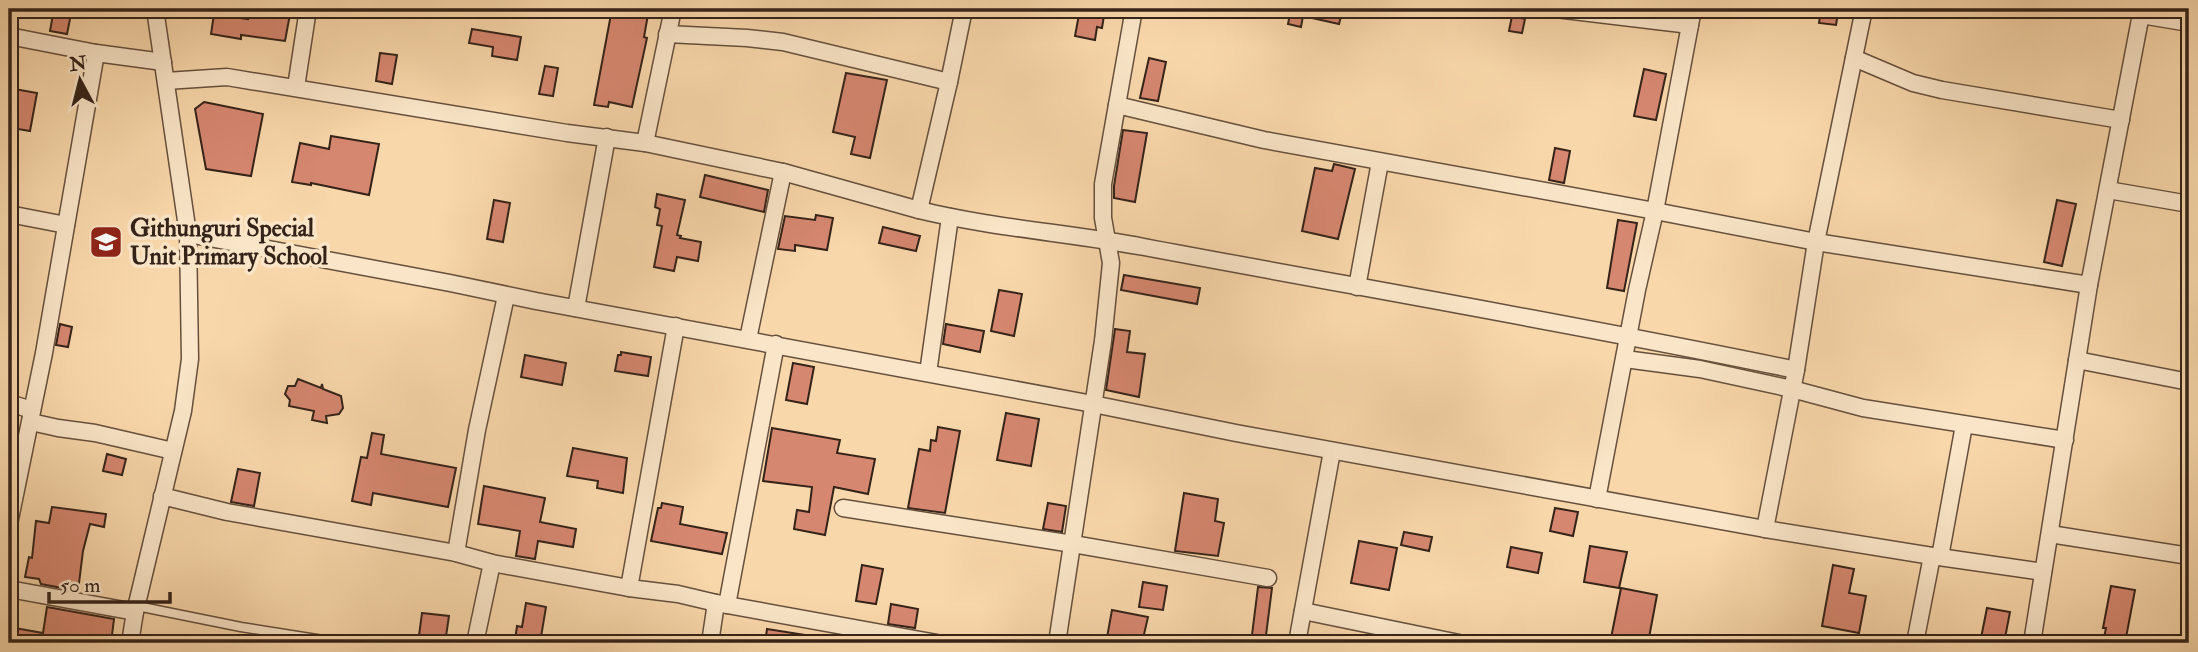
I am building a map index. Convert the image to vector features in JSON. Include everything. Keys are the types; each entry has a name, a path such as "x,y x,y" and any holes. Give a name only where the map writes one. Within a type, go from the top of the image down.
{"street":[{"path":"130,643 183,411 190,359 188,234 155,9"},
{"path":"296,87 308,9"},
{"path":"645,143 673,9"},
{"path":"919,210 950,82 964,9"},
{"path":"1057,643 1103,341 1111,262 1103,218 1102,194 1134,9"},
{"path":"1556,9 1691,17 1656,211 1637,290 1597,499"},
{"path":"1765,529 1796,370 1816,243 1864,9"},
{"path":"2032,643 2089,285 2142,12 2189,23"},
{"path":"667,34 747,38 783,43 950,82"},
{"path":"9,36 96,53 163,62"},
{"path":"9,524 44,354 96,53"},
{"path":"1854,58 1913,83 1942,90 2121,120"},
{"path":"166,81 227,77 567,133 645,143 783,172 950,217 1109,241 1629,335 1796,370"},
{"path":"1117,105 1264,140 1656,211 1816,243 2089,285"},
{"path":"576,308 607,137"},
{"path":"1357,287 1380,162"},
{"path":"748,339 783,172"},
{"path":"2108,190 2189,204"},
{"path":"9,214 66,225"},
{"path":"928,373 950,217"},
{"path":"188,234 1332,451 1765,529 2043,572"},
{"path":"456,553 477,430 506,296"},
{"path":"629,588 676,326"},
{"path":"710,643 721,604 776,344"},
{"path":"1625,359 1700,369 1863,408 2065,440"},
{"path":"2077,360 2189,382"},
{"path":"9,403 58,428 94,433 173,451"},
{"path":"1915,643 1964,425"},
{"path":"1297,643 1332,451"},
{"path":"162,496 227,512 456,553 629,588 678,594 897,640 937,643"},
{"path":"844,508 1268,578"},
{"path":"2050,534 2189,556"},
{"path":"475,643 492,562"},
{"path":"9,589 136,609"},
{"path":"1303,611 1459,643"}],"lane":[{"path":"136,609 341,643"}],"building":[{"path":"54,9 72,9 67,34 50,31"},
{"path":"250,9 291,9 285,41 241,35 241,39 211,34 214,14 248,19"},
{"path":"612,9 649,9 644,37 647,38 632,107 609,102 608,107 594,105"},
{"path":"1080,9 1105,9 1102,28 1097,27 1095,40 1075,36"},
{"path":"1291,9 1343,9 1339,24 1303,16 1301,27 1288,24"},
{"path":"1821,10 1838,13 1836,25 1819,23"},
{"path":"1512,16 1525,19 1522,33 1509,31"},
{"path":"472,29 521,37 517,60 492,56 493,47 469,43"},
{"path":"380,53 397,55 392,84 376,81"},
{"path":"1149,58 1166,62 1158,101 1140,98"},
{"path":"545,66 558,68 553,96 539,94"},
{"path":"1644,69 1666,74 1656,120 1634,116"},
{"path":"846,73 887,80 870,158 851,154 855,137 833,132"},
{"path":"9,88 37,93 30,131 12,128 16,103 9,101"},
{"path":"204,102 263,114 251,176 206,169 195,109"},
{"path":"1123,130 1147,133 1135,202 1114,198"},
{"path":"331,136 379,144 369,195 311,183 292,182 300,143 329,149"},
{"path":"1555,148 1570,151 1564,183 1549,180"},
{"path":"1334,164 1355,169 1338,239 1302,231 1315,168 1332,171"},
{"path":"705,175 768,190 764,212 700,197"},
{"path":"657,194 685,200 677,235 701,242 698,261 677,257 674,271 654,267 662,226 657,225 660,209 655,207"},
{"path":"494,200 510,203 503,242 487,239"},
{"path":"2057,200 2076,204 2062,266 2044,262"},
{"path":"816,215 833,218 827,250 795,245 795,251 778,249 785,216 815,220"},
{"path":"1618,220 1637,223 1624,291 1607,288"},
{"path":"883,227 920,236 916,251 879,243"},
{"path":"1124,275 1200,288 1197,304 1121,290"},
{"path":"999,290 1022,294 1014,336 991,331"},
{"path":"60,324 72,327 68,347 56,345"},
{"path":"946,324 984,331 980,352 943,344"},
{"path":"1115,329 1130,331 1127,352 1145,354 1139,397 1106,390"},
{"path":"621,352 651,357 648,376 615,371"},
{"path":"525,355 566,363 562,385 521,377"},
{"path":"793,363 814,367 807,404 786,400"},
{"path":"298,379 321,388 322,384 323,389 341,396 343,408 339,414 326,416 327,423 312,420 314,411 289,406 290,400 285,394 288,386 295,386"},
{"path":"1006,413 1039,419 1031,466 997,460"},
{"path":"938,427 960,431 945,513 908,508 919,449 930,451 931,440 936,441"},
{"path":"772,428 840,440 837,453 875,459 868,494 834,487 825,535 794,529 797,510 809,512 812,487 763,481"},
{"path":"372,433 384,435 381,454 456,468 448,507 373,493 371,505 352,501 361,457 367,458"},
{"path":"573,448 627,458 623,493 597,488 598,481 567,476"},
{"path":"107,454 126,459 122,475 103,471"},
{"path":"238,469 260,473 254,506 231,502"},
{"path":"484,486 545,498 540,522 576,529 573,547 538,541 535,559 516,556 520,531 478,524"},
{"path":"1184,493 1218,499 1215,521 1224,523 1218,556 1175,551"},
{"path":"662,503 683,507 680,524 727,533 722,554 651,541 658,508 661,508"},
{"path":"1048,503 1066,506 1062,532 1043,529"},
{"path":"52,507 106,514 104,527 90,524 83,551 78,591 41,584 39,579 25,577 29,557 32,558 36,521 49,523"},
{"path":"1555,508 1578,512 1573,536 1550,531"},
{"path":"1404,532 1432,537 1429,551 1401,545"},
{"path":"1359,541 1397,548 1389,590 1351,583"},
{"path":"1590,546 1627,552 1619,588 1584,582"},
{"path":"1511,547 1542,553 1538,573 1507,567"},
{"path":"862,565 883,569 876,604 856,601"},
{"path":"1833,565 1854,569 1849,593 1866,596 1859,633 1822,626"},
{"path":"1143,582 1167,586 1163,610 1139,607"},
{"path":"2111,586 2135,590 2125,643 2103,643"},
{"path":"1258,587 1272,588 1265,643 1251,643"},
{"path":"1621,588 1657,595 1648,643 1610,643"},
{"path":"526,603 546,607 540,643 515,640 517,626 522,627"},
{"path":"891,604 918,609 915,628 888,624"},
{"path":"47,607 114,619 111,643 9,643 9,627 43,633"},
{"path":"1987,608 2010,612 2004,643 1980,643"},
{"path":"1112,610 1148,617 1142,643 1106,643"},
{"path":"422,613 449,616 445,643 418,643"},
{"path":"767,629 812,636 811,643 765,643"}],"place":[{"name":"Githunguri Special Unit Primary School","path":"106,242"}]}
